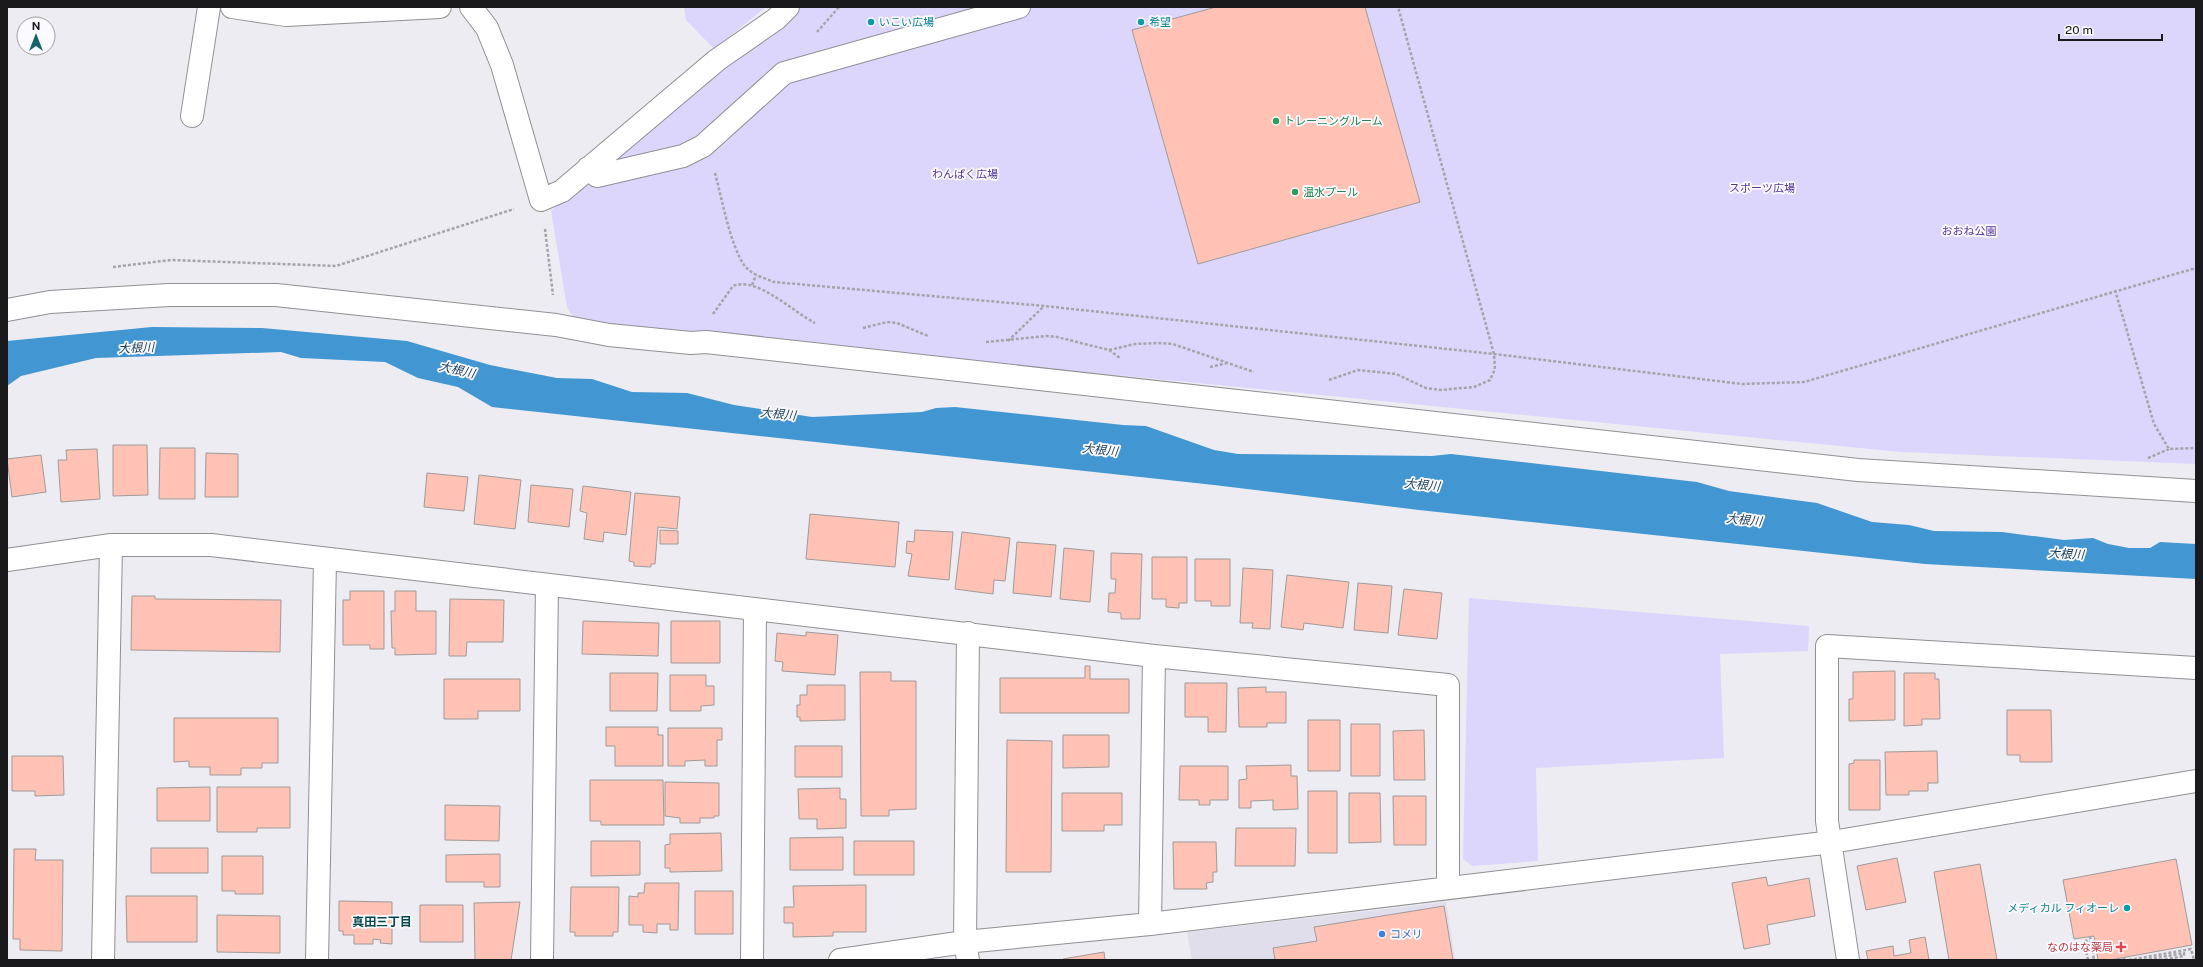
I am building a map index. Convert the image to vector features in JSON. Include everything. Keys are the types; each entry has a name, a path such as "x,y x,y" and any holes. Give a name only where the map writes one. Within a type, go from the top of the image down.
{"street":[{"path":"192,116 210,7"},
{"path":"232,7 287,11 440,7"},
{"path":"471,7 487,28 502,65 541,200 562,191 717,60 776,19 788,7"},
{"path":"588,168 597,176 683,156 703,146 784,73 1019,7"},
{"path":"7,310 50,302 169,295 276,295 556,325 609,335 691,343 706,342 1858,470 2196,491"},
{"path":"103,960 111,545"},
{"path":"7,560 111,545 211,545 325,560 968,633 1154,656 1448,685 1448,887"},
{"path":"317,960 325,560"},
{"path":"542,960 547,585"},
{"path":"752,960 756,609"},
{"path":"967,951 968,633"},
{"path":"1848,960 1832,842 1827,821 1827,646 2196,668"},
{"path":"1150,924 1154,656"},
{"path":"840,960 967,951 1150,924 1832,842 2196,781"}],"path":[{"path":"1325,381 1342,377 1358,370 1366,370 1396,374 1426,388 1440,390 1474,387 1490,380 1495,369 1494,354 1398,7"},
{"path":"703,146 713,166 735,247 745,266 756,275 774,282 1044,306 1494,354 1742,384 1804,382 2115,290 2196,268"},
{"path":"109,267 171,260 336,266 541,200 556,325"},
{"path":"752,285 756,275"},
{"path":"691,343 733,286 740,284 752,285 822,327"},
{"path":"2115,290 2154,424 2169,449 2196,448"},
{"path":"1008,341 1044,306"},
{"path":"857,328 874,327 887,322 897,323 934,338"},
{"path":"983,342 1057,336 1109,350 1135,344 1173,344 1257,373"},
{"path":"2088,960 2084,941 2090,938 2094,960"},
{"path":"2129,960 2174,950 2191,949 2194,960"},
{"path":"2144,960 2184,953 2184,956 2162,960"}],"shaded area":[{"path":"1446,902 1455,960 1192,960 1187,932"}],"green space":[{"path":"684,7 766,7 714,49 686,20"},
{"name":"おおね公園","path":"786,7 2196,7 2196,464 1901,452 576,322 567,307 551,211"},
{"path":"1469,598 1809,626 1808,651 1720,654 1724,758 1536,768 1538,861 1472,866 1463,859"}],"water":[{"name":"大根川","path":"152,327 262,328 407,341 490,365 557,378 592,379 632,392 687,393 734,405 812,417 922,412 936,408 955,407 1123,425 1146,426 1214,450 1238,454 1432,456 1451,454 1697,482 1729,491 1817,503 1872,522 1909,525 1934,531 2002,532 2064,540 2093,538 2108,544 2129,548 2150,548 2160,542 2196,544 2196,579 1925,564 1419,510 1214,485 492,407 458,387 418,378 385,362 301,358 281,352 96,358 21,376 7,386 7,341"}],"building":[{"path":"1216,7 1365,7 1420,202 1198,264 1132,30"},
{"path":"113,445 147,445 148,495 113,496"},
{"path":"160,448 195,448 195,499 159,499"},
{"path":"97,449 100,499 61,502 58,460 67,460 66,450"},
{"path":"206,453 238,454 238,497 205,497"},
{"path":"41,455 46,492 12,497 7,459"},
{"path":"427,473 468,477 464,511 424,507"},
{"path":"479,475 521,480 515,529 474,524"},
{"path":"531,485 573,489 569,527 528,522"},
{"path":"583,486 631,492 626,535 604,532 603,542 584,539 587,513 580,511"},
{"path":"635,493 680,497 677,529 658,527 655,564 651,564 651,567 634,566 634,562 629,561"},
{"path":"810,514 899,522 895,567 806,559"},
{"path":"660,530 678,531 678,544 660,544"},
{"path":"915,530 953,532 949,580 908,576 912,554 906,553 907,541 914,542"},
{"path":"962,532 1010,538 1005,581 994,580 993,594 955,589"},
{"path":"1017,542 1056,545 1051,597 1013,593"},
{"path":"1064,548 1094,551 1090,602 1060,599"},
{"path":"1111,553 1142,554 1140,619 1121,619 1121,613 1108,612 1109,593 1115,593 1116,579 1111,579"},
{"path":"1152,557 1187,557 1187,603 1179,603 1179,608 1166,607 1166,599 1152,599"},
{"path":"1195,559 1230,559 1230,606 1211,606 1211,601 1195,601"},
{"path":"1243,568 1273,570 1270,629 1252,628 1253,623 1240,623"},
{"path":"1287,575 1349,582 1343,628 1304,623 1303,630 1281,627"},
{"path":"1358,583 1392,586 1388,633 1354,630"},
{"path":"1404,589 1442,593 1437,639 1398,635"},
{"path":"350,591 384,591 384,649 370,649 370,645 343,645 343,600 350,600"},
{"path":"395,591 416,591 416,611 436,611 436,654 395,655 395,648 392,648 391,611 395,611"},
{"path":"132,596 155,596 155,599 281,600 280,652 131,650"},
{"path":"450,599 504,600 503,642 467,642 466,656 449,656"},
{"path":"583,621 659,623 658,656 582,654"},
{"path":"671,621 720,621 720,663 671,663"},
{"path":"806,632 838,635 835,675 782,671 783,662 775,661 777,633 806,636"},
{"path":"1085,666 1090,666 1090,679 1129,679 1129,713 1000,713 1000,678 1085,678"},
{"path":"1895,671 1895,720 1849,721 1849,699 1853,699 1853,672"},
{"path":"860,672 891,672 891,681 916,681 916,809 889,810 889,816 861,816"},
{"path":"610,673 658,673 657,711 610,711"},
{"path":"1904,673 1935,673 1935,679 1939,679 1940,719 1922,719 1922,725 1904,726"},
{"path":"670,675 706,675 706,686 714,686 714,705 701,706 701,711 670,711"},
{"path":"444,679 520,679 520,711 478,711 478,719 444,719"},
{"path":"1185,683 1227,683 1226,732 1208,732 1208,717 1185,717"},
{"path":"807,685 845,685 845,720 800,721 800,717 797,717 797,705 800,705 800,695 807,695"},
{"path":"1266,687 1266,692 1286,692 1286,723 1267,723 1267,727 1239,727 1238,688"},
{"path":"2007,710 2051,710 2052,762 2020,762 2020,755 2007,755"},
{"path":"174,718 278,718 278,763 262,763 262,768 241,768 241,775 210,775 210,767 189,767 189,761 174,762"},
{"path":"1308,720 1340,720 1340,771 1308,771"},
{"path":"1351,724 1380,724 1380,776 1351,776"},
{"path":"606,727 658,727 658,735 663,735 663,766 615,766 615,746 606,746"},
{"path":"668,728 722,728 722,740 717,740 717,766 705,766 705,760 685,761 685,766 668,766"},
{"path":"1424,730 1425,780 1394,780 1393,731"},
{"path":"1063,735 1109,735 1109,767 1063,768"},
{"path":"1007,740 1052,741 1051,872 1006,872"},
{"path":"795,746 842,746 842,777 795,777"},
{"path":"1937,751 1938,783 1928,783 1928,791 1909,791 1909,795 1886,795 1885,752"},
{"path":"12,756 63,756 64,795 35,796 35,791 12,791"},
{"path":"1854,760 1880,760 1880,810 1849,810 1849,764 1854,763"},
{"path":"1291,765 1291,776 1297,776 1298,809 1273,810 1273,800 1251,801 1251,808 1239,808 1239,780 1247,779 1246,766"},
{"path":"1180,766 1228,766 1228,800 1210,800 1210,805 1199,805 1199,800 1179,800"},
{"path":"590,780 663,780 664,825 601,825 601,821 590,821"},
{"path":"665,782 719,783 719,816 714,816 714,818 700,818 700,823 680,823 680,818 665,816"},
{"path":"210,787 210,821 157,821 157,788"},
{"path":"217,787 290,787 290,828 257,828 257,832 217,832"},
{"path":"840,788 840,799 846,799 846,828 817,829 817,819 799,819 798,789"},
{"path":"1308,791 1337,791 1337,853 1308,853"},
{"path":"1062,793 1122,793 1122,825 1104,825 1104,831 1062,831"},
{"path":"1349,793 1380,793 1381,842 1349,843"},
{"path":"1393,796 1426,796 1426,845 1394,845"},
{"path":"445,805 500,806 499,841 445,840"},
{"path":"1236,828 1296,828 1295,866 1235,866"},
{"path":"721,833 722,871 670,872 670,868 665,868 665,845 670,844 670,834"},
{"path":"843,837 843,870 790,870 790,838"},
{"path":"591,841 640,841 640,875 591,876"},
{"path":"854,841 914,841 914,875 854,875"},
{"path":"1173,842 1216,842 1217,872 1213,872 1213,882 1206,883 1207,889 1174,889"},
{"path":"151,848 208,848 208,873 151,873"},
{"path":"14,849 36,849 35,860 63,860 62,951 20,950 20,939 13,939"},
{"path":"500,854 500,887 484,887 484,882 446,882 446,855"},
{"path":"222,856 263,856 263,894 235,894 235,891 222,891"},
{"path":"1897,858 1906,902 1866,910 1857,866"},
{"name":"メディカル フィオーレ","path":"2176,859 2192,945 2110,960 2098,960 2094,936 2074,939 2063,880"},
{"path":"1980,864 1997,960 1949,960 1934,872"},
{"path":"1766,877 1768,886 1809,878 1815,916 1767,925 1770,944 1744,949 1732,883"},
{"path":"645,883 679,883 678,930 670,930 670,924 657,924 657,933 643,932 643,925 629,925 629,896 638,897 638,893 644,893"},
{"path":"866,885 866,932 833,932 833,936 793,937 793,923 784,923 784,907 794,907 793,886"},
{"path":"571,887 619,887 618,932 613,932 613,936 575,936 575,932 570,932"},
{"path":"695,891 733,891 733,934 695,934"},
{"path":"126,896 197,896 197,942 127,942"},
{"path":"339,901 392,902 392,944 380,943 381,940 373,939 373,944 354,944 354,935 343,935 343,931 339,931"},
{"path":"520,902 511,960 475,960 474,903"},
{"path":"420,905 463,905 463,942 420,942"},
{"name":"コメリ","path":"1444,906 1453,960 1275,960 1273,948 1317,941 1314,927"},
{"path":"217,915 280,916 280,953 217,952"},
{"path":"1925,937 1929,960 1868,960 1866,951 1893,946 1894,956 1911,953 1909,940"},
{"path":"1104,952 1105,960 1063,959"}],"place":[{"name":"いこい広場","path":"871,22"},
{"name":"希望","path":"1141,22"},
{"name":"トレーニングルーム","path":"1276,121"},
{"name":"温水プール","path":"1295,192"},
{"name":"メディカル フィオーレ","path":"2127,908"},
{"name":"コメリ","path":"1382,934"},
{"name":"なのはな薬局","path":"2121,947"}],"district":[{"name":"真田三丁目","path":"382,922"}],"park label":[{"name":"わんぱく広場","path":"965,174"},
{"name":"スポーツ広場","path":"1762,188"}]}
